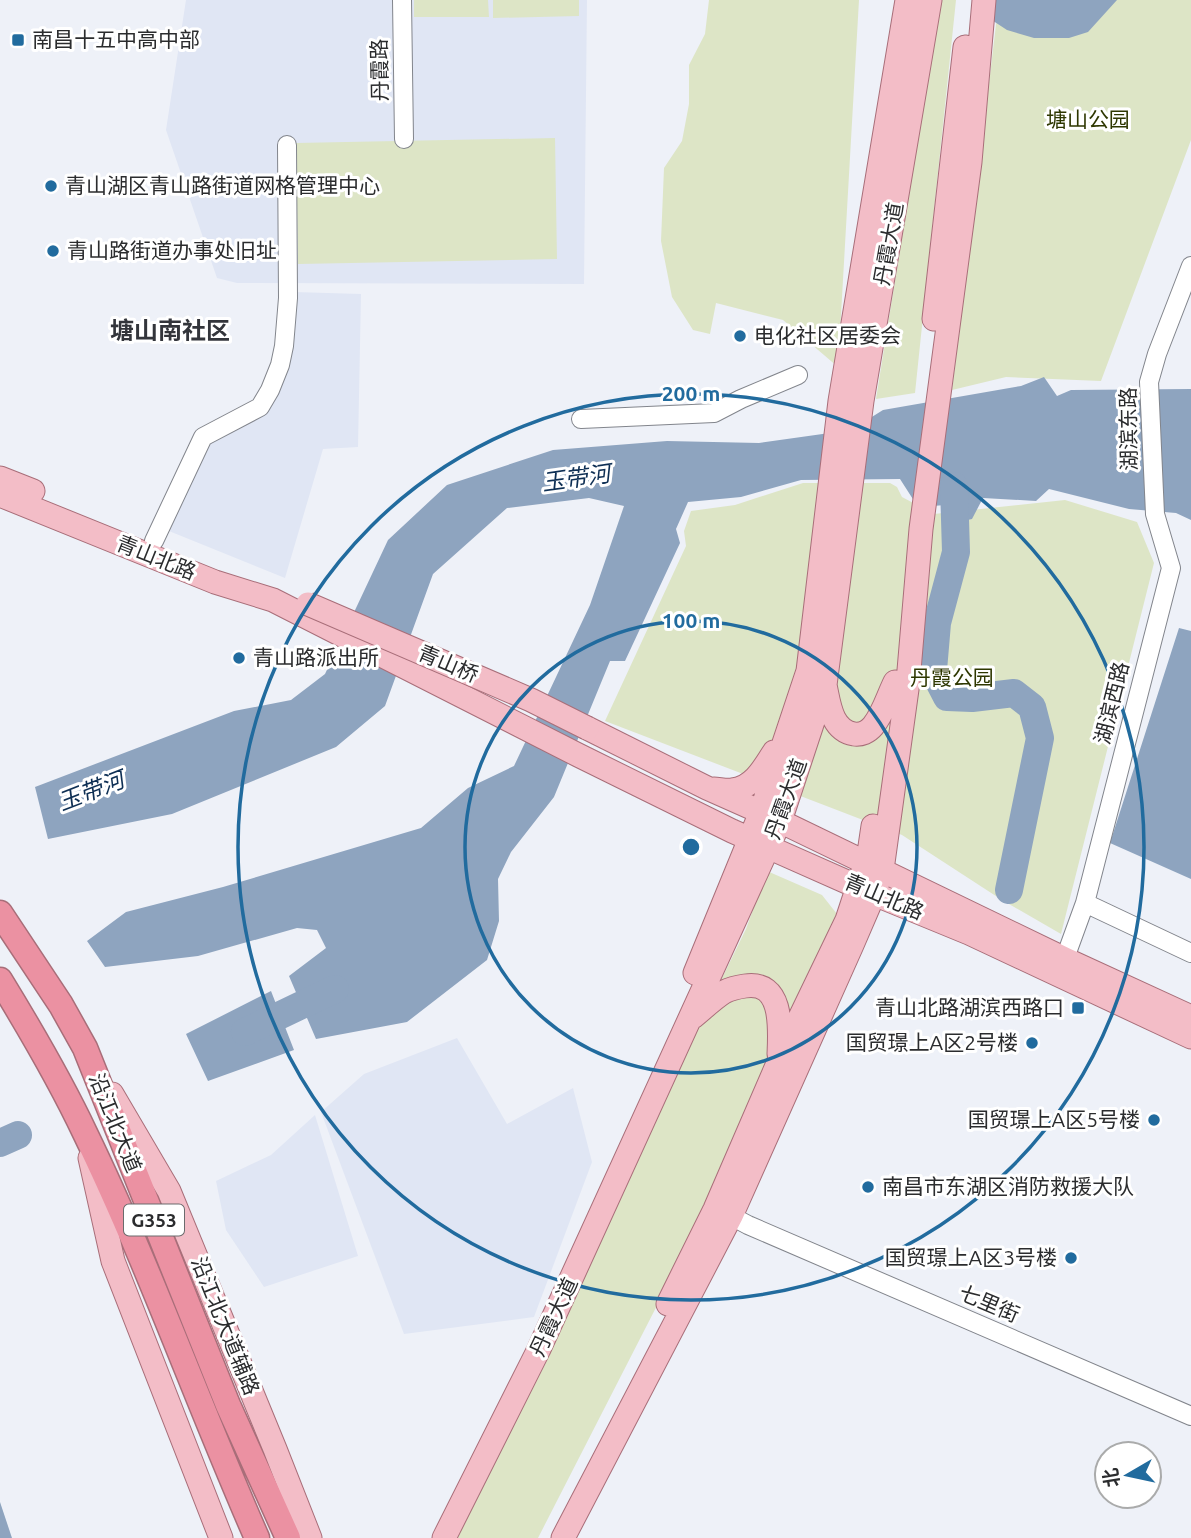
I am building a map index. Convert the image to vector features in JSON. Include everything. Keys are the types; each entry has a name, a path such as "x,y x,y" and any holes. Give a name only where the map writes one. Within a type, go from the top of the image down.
{"highway":[{"name":"沿江北大道","path":"0,913 61,1005 85,1048 228,1405 288,1538"},
{"name":"沿江北大道","path":"0,980 26,1022 84,1131 130,1232 257,1538"}],"main road":[{"name":"丹霞大道","path":"444,1538 539,1349 690,1020 759,843 825,685 838,513 851,401 906,0"},
{"name":"丹霞大道","path":"851,401 930,0"},
{"path":"874,866 869,853 895,682 932,393 968,0"},
{"path":"932,393 970,162 984,0"},
{"name":"青山北路","path":"0,478 154,541 310,612"},
{"name":"青山北路","path":"0,495 215,582 310,612"},
{"path":"852,945 888,821 908,682 918,506"},
{"name":"丹霞大道","path":"771,816 791,723 808,671 838,513"},
{"name":"青山桥","path":"310,612 531,700 587,728"},
{"name":"青山桥","path":"310,612 578,755"},
{"path":"825,685 836,722 844,731 856,735 867,732 875,724 895,682"},
{"path":"707,788 732,790 745,786 761,774 791,723"},
{"name":"青山北路","path":"587,728 874,866 970,933 1191,1017"},
{"name":"青山北路","path":"578,755 697,814 866,890 933,907"},
{"path":"697,814 719,834 726,844 728,857 713,929"},
{"path":"888,821 899,864 933,907"},
{"name":"丹霞大道","path":"438,1538 530,1350 660,1057 713,929 759,843"},
{"path":"549,1538 715,1209 779,1061 848,920 866,890"},
{"path":"563,1538 731,1216 852,945 866,921 883,910 933,907"},
{"name":"青山北路","path":"1062,967 1191,1037"},
{"path":"690,1020 724,992 751,985 764,988 778,1010 779,1061"},
{"name":"沿江北大道辅路","path":"85,1048 169,1191 310,1538"},
{"path":"84,1131 113,1261 221,1538"}],"street":[{"name":"丹霞路","path":"402,0 404,139"},
{"path":"154,541 203,437 260,407 280,365 288,298 287,145"},
{"name":"湖滨东路","path":"1155,514 1149,382 1191,266"},
{"path":"581,419 714,413 741,398 799,375"},
{"name":"湖滨西路","path":"1062,967 1085,903 1171,568 1155,514"},
{"path":"1085,903 1191,953"},
{"name":"七里街","path":"731,1216 1191,1416"}],"shaded area":[{"path":"186,0 587,0 584,284 237,283 217,278 166,130"},
{"path":"294,292 361,294 358,447 323,449 285,578 164,529 209,441 265,413"},
{"path":"457,1038 507,1124 573,1088 592,1162 534,1317 404,1334 321,1112 364,1074"},
{"path":"315,1115 358,1256 264,1287 226,1230 216,1181 271,1155"}],"green space":[{"path":"414,0 488,0 489,17 414,17"},
{"path":"493,0 579,0 579,16 493,18"},
{"path":"709,0 859,0 838,367 783,320 716,303 710,334 693,330 672,297 661,241 664,168 682,141 689,104 689,65 705,34"},
{"path":"940,0 956,0 915,393 876,399"},
{"name":"塘山公园","path":"999,0 1191,0 1191,140 1101,381 1006,377 952,390"},
{"path":"555,138 557,259 298,264 296,143"},
{"name":"丹霞公园","path":"803,483 890,483 897,487 902,497 934,514 1065,500 1137,522 1154,563 1061,934 1002,900 902,835 605,721 686,546 684,531 691,511 735,505"},
{"path":"767,871 822,895 837,914 709,1204 538,1538 449,1538 746,929"}],"water":[{"path":"982,0 1117,0 1088,32 1069,38 1034,38 1007,30 978,11"},
{"name":"玉带河","path":"1044,377 1057,396 1071,390 1191,389 1191,520 1176,513 1129,509 1049,489 1036,501 983,498 972,519 954,523 946,505 918,507 900,479 801,480 741,497 688,502 676,529 680,543 625,661 610,661 554,797 511,852 498,879 499,921 487,960 407,1022 316,1039 289,976 326,948 317,930 297,928 198,956 105,967 87,941 126,912 223,887 421,828 468,788 514,766 590,605 624,506 589,498 507,508 433,574 385,706 336,747 172,814 48,839 35,787 234,711 291,700 325,674 388,540 447,485 553,450 667,441 759,443 851,430 883,410 1021,386"},
{"path":"1179,628 1191,631 1191,879 1110,843"},
{"path":"271,991 294,1050 208,1081 186,1034"},
{"path":"0,1502 12,1538 0,1538"}],"waterway":[{"path":"954,486 956,552 937,623 933,670 947,697 972,698 1014,693 1032,707 1040,738 1009,890"},
{"path":"245,1032 335,989"},
{"path":"0,1143 18,1135"}],"place":[{"name":"南昌十五中高中部","path":"18,40"},
{"name":"青山湖区青山路街道网格管理中心","path":"51,186"},
{"name":"青山路街道办事处旧址","path":"53,251"},
{"name":"电化社区居委会","path":"740,336"},
{"name":"青山路派出所","path":"239,658"},
{"name":"青山北路湖滨西路口","path":"1078,1008"},
{"name":"国贸璟上A区2号楼","path":"1032,1043"},
{"name":"国贸璟上A区5号楼","path":"1154,1120"},
{"name":"南昌市东湖区消防救援大队","path":"868,1187"},
{"name":"国贸璟上A区3号楼","path":"1071,1258"}],"district":[{"name":"塘山南社区","path":"170,331"}]}
